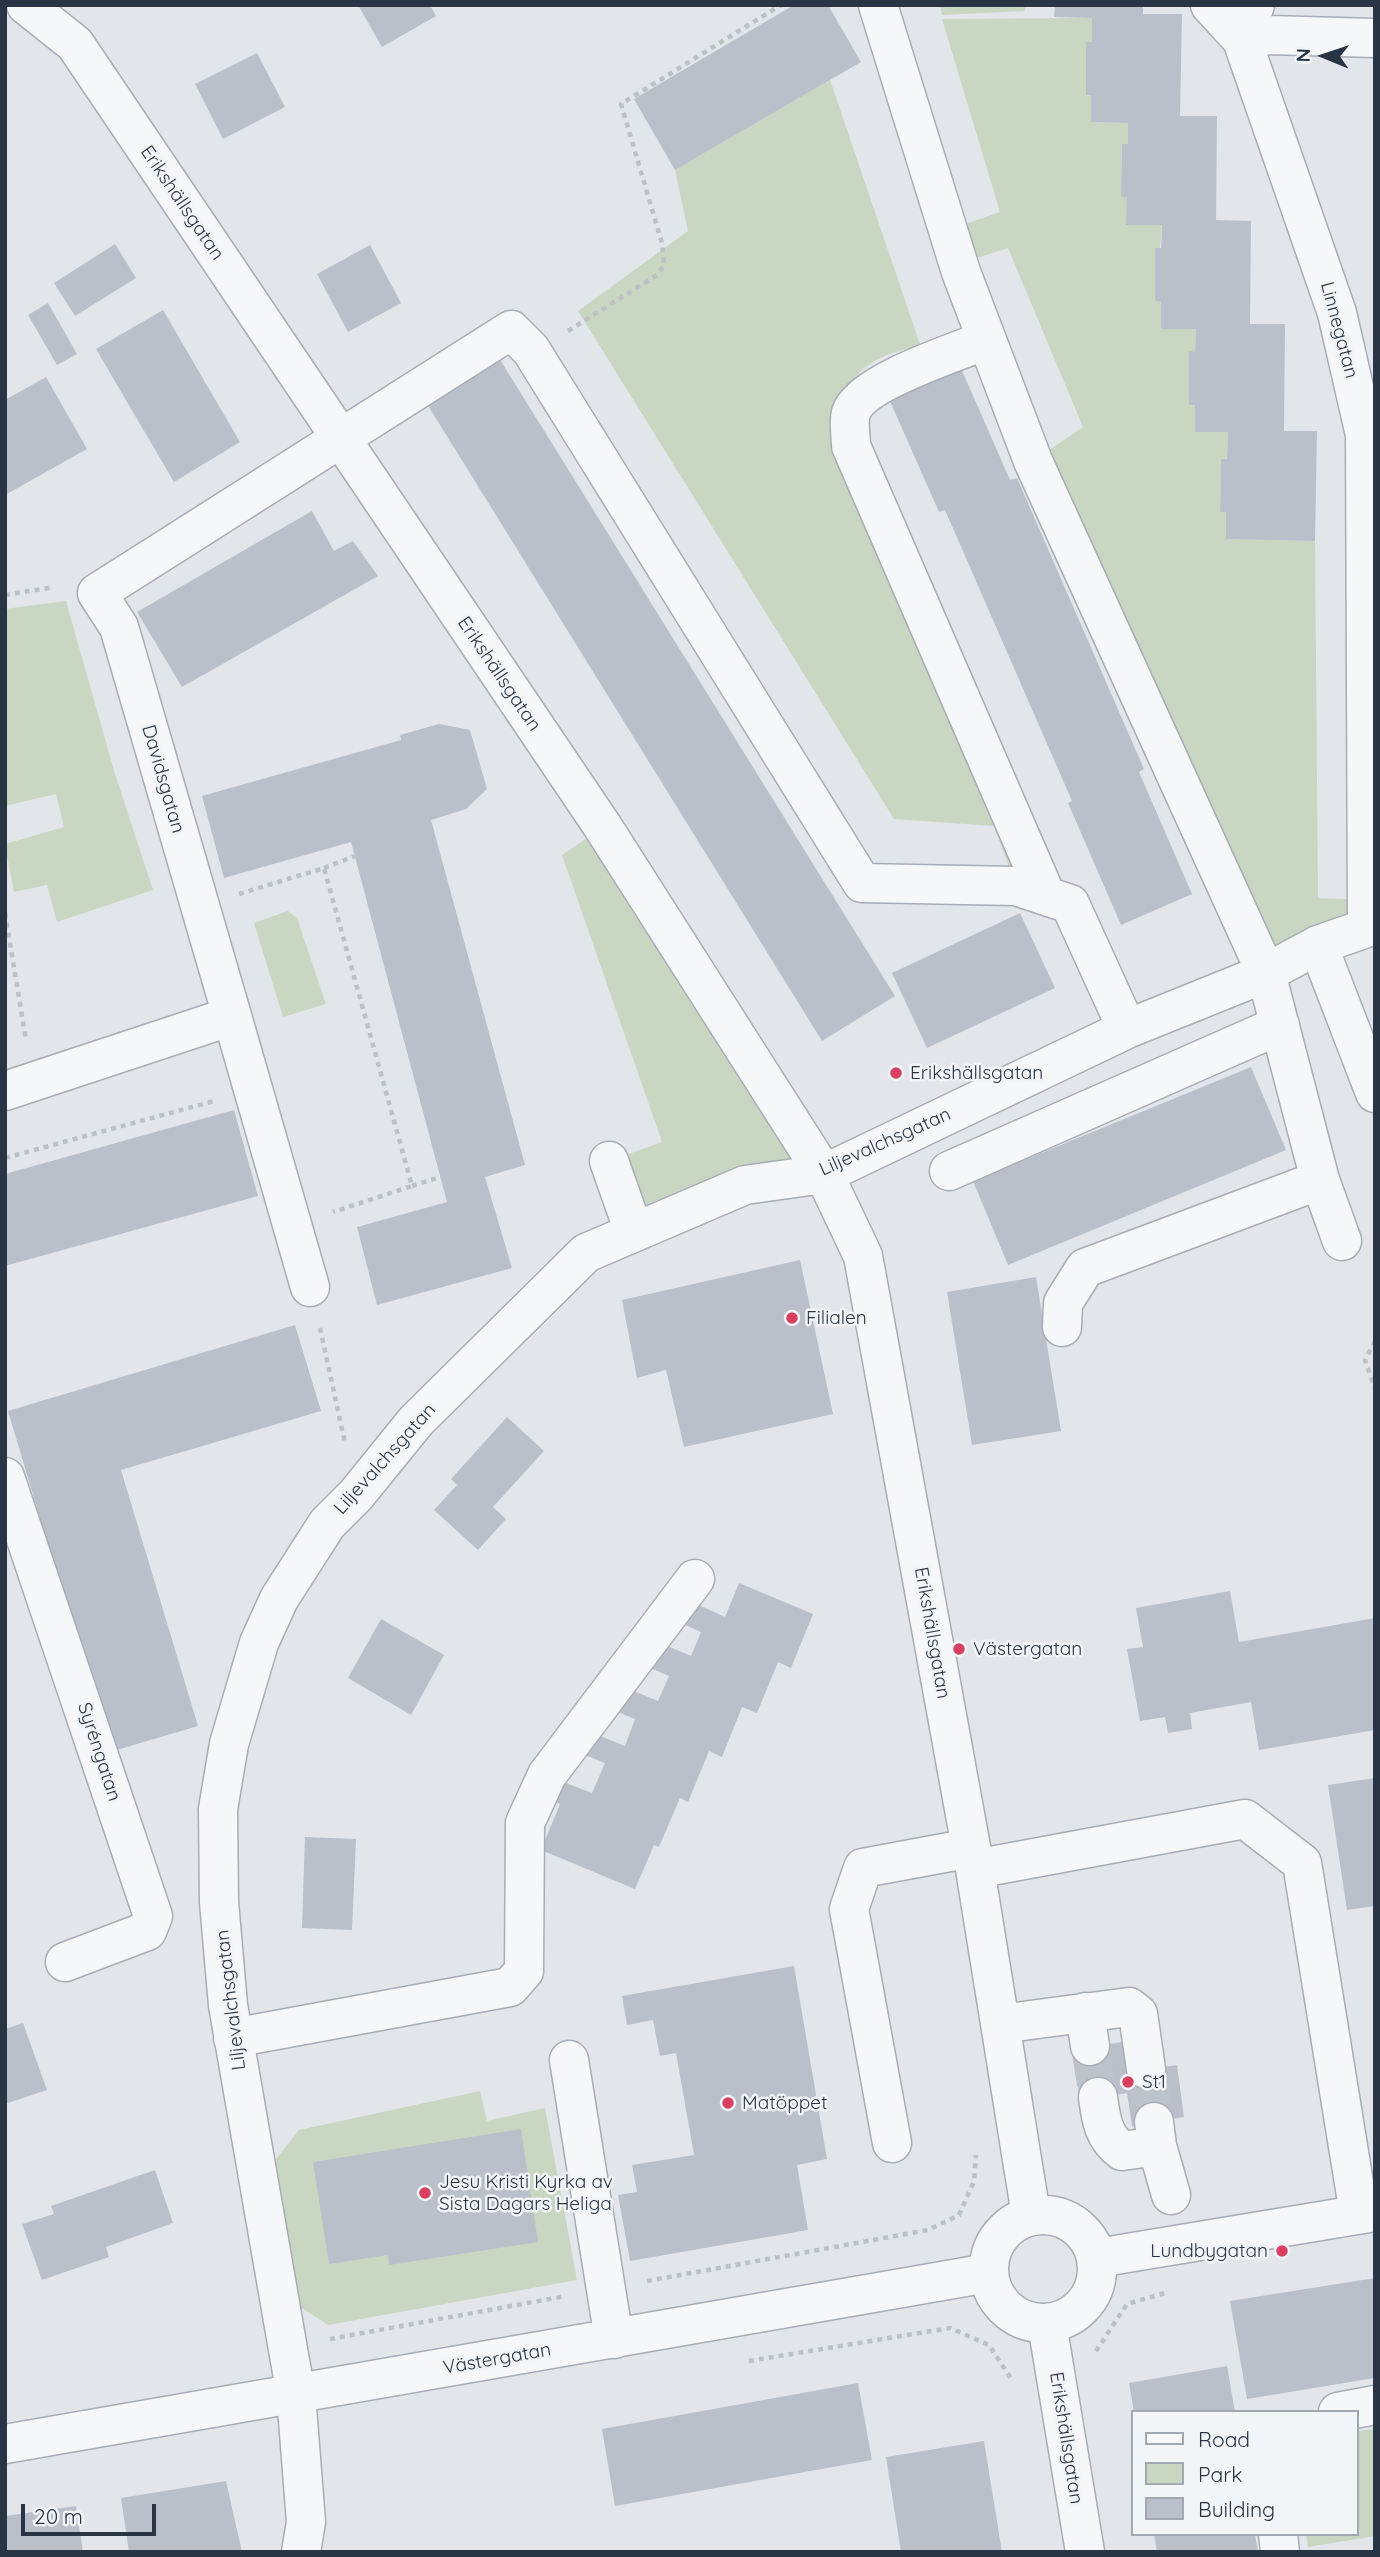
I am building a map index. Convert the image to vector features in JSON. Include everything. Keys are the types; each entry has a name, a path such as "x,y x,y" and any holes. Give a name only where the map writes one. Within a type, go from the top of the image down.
{"street":[{"name":"Erikshällsgatan","path":"26,5 75,44 603,827 824,1174 863,1256 973,1859 1031,2215"},
{"path":"878,5 984,341 1033,461 1266,973 1320,1180 1342,1241"},
{"name":"Linnegatan","path":"1210,5 1248,22 1337,313 1364,435 1370,551 1371,926"},
{"path":"1248,22 1269,35 1375,38"},
{"path":"97,593 511,330 533,353 862,883 1016,886 1045,893 1070,904 1127,1029"},
{"path":"984,341 892,379 865,395 851,412 850,446 1045,893"},
{"name":"Davidsgatan","path":"97,593 119,627 310,1287"},
{"name":"Liljevalchsgatan","path":"301,2552 306,2522 296,2395 228,2005 217,1855 218,1801 229,1744 259,1643 279,1599 327,1524 356,1495 416,1421 586,1253 745,1185 824,1174 1127,1029 1266,973 1318,944 1371,926"},
{"path":"1318,944 1373,1083"},
{"path":"19,1087 232,1016"},
{"path":"949,1171 1280,1025"},
{"path":"609,1161 634,1232"},
{"path":"1062,1327 1063,1303 1085,1268 1320,1180"},
{"name":"Syréngatan","path":"7,1486 20,1561 153,1916 147,1931 65,1962"},
{"path":"233,2038 510,1987 524,1971 525,1823 547,1775 695,1579"},
{"path":"892,2143 849,1909 863,1868 973,1859 1245,1819 1302,1863 1367,2213 1097,2258"},
{"path":"1000,2024 1087,2029 1129,2007 1138,2014 1146,2069"},
{"path":"569,2060 614,2339"},
{"path":"1098,2097 1102,2124 1111,2143 1122,2151 1155,2134 1171,2195"},
{"path":"1043,2214 1069,2220 1090,2241 1097,2258 1098,2269 1091,2295 1071,2316 1047,2324 1019,2319 998,2301 988,2273 994,2245 1014,2222 1031,2215 1043,2214"},
{"name":"Västergatan","path":"5,2444 988,2273"},
{"name":"Erikshällsgatan","path":"1047,2324 1085,2552"},
{"path":"1349,2410 1375,2405"}],"path":[{"path":"533,353 657,275 664,265 662,243 621,104 781,5"},
{"path":"5,594 60,586 97,593"},
{"path":"200,905 355,856"},
{"path":"324,868 412,1186"},
{"path":"5,913 19,1087"},
{"path":"5,1158 253,1091"},
{"path":"292,1225 440,1177"},
{"path":"310,1287 356,1495"},
{"path":"1375,1341 1365,1360 1375,1389"},
{"path":"285,2328 303,2325 326,2339 928,2230 959,2215 974,2181 976,2154 1020,2146"},
{"path":"744,2362 950,2328 989,2345 1020,2393 1095,2382 1096,2350 1127,2304 1171,2291"}],"green space":[{"path":"940,5 1025,5 1025,11 942,15"},
{"path":"1092,18 1092,42 1086,42 1086,95 1091,95 1091,122 1128,123 1128,144 1122,145 1121,197 1127,197 1127,225 1162,225 1155,301 1161,302 1161,329 1196,329 1195,352 1189,352 1189,404 1195,405 1195,432 1228,432 1227,459 1221,459 1220,511 1226,512 1226,539 1315,541 1318,898 1366,900 1367,928 1266,973 1033,461 1083,427 1008,248 977,258 965,224 1000,212 942,19"},
{"path":"830,80 921,347 881,357 852,380 836,404 1045,893 1016,886 994,826 894,819 578,311 688,231 675,170"},
{"path":"66,601 115,774 153,890 57,922 47,885 14,892 5,846 64,827 56,794 5,806 5,609"},
{"path":"603,827 824,1174 634,1232 609,1161 662,1142 562,855"},
{"path":"288,911 297,918 326,1004 283,1017 254,923"},
{"path":"480,2091 487,2121 545,2108 577,2280 328,2325 288,2299 265,2173 299,2130"},
{"path":"1375,2429 1375,2536 1308,2547 1306,2536 1359,2536 1359,2431"}],"building":[{"path":"358,5 430,5 436,16 382,47"},
{"path":"794,5 828,5 861,62 675,170 634,99"},
{"path":"1055,5 1143,5 1143,14 1182,14 1180,116 1217,116 1216,220 1251,221 1250,324 1285,324 1284,431 1317,431 1315,541 1226,539 1226,512 1220,512 1221,459 1227,459 1228,432 1195,432 1195,405 1189,405 1189,351 1195,352 1196,329 1161,329 1161,302 1155,301 1155,248 1161,248 1162,225 1126,225 1127,197 1121,197 1122,144 1128,144 1128,123 1091,122 1091,95 1086,95 1086,42 1092,42 1092,18 1054,17"},
{"path":"257,53 285,107 223,139 195,84"},
{"path":"115,244 136,278 75,316 54,283"},
{"path":"370,245 401,303 348,332 317,274"},
{"path":"48,303 77,354 57,365 28,315"},
{"path":"163,310 240,442 174,482 96,349"},
{"path":"499,358 895,996 822,1041 427,404"},
{"path":"960,366 1010,480 1017,478 1144,769 1139,772 1192,894 1121,925 1068,803 1072,801 945,510 939,512 889,399"},
{"path":"46,377 87,449 5,495 5,400"},
{"path":"312,511 334,551 353,541 378,576 182,687 137,612"},
{"path":"439,724 470,730 487,789 466,809 431,820 525,1165 485,1177 512,1268 377,1305 357,1227 447,1202 351,842 224,878 202,796 401,740 400,735"},
{"path":"1020,913 1055,988 927,1048 892,973"},
{"path":"1251,1067 1286,1150 1008,1265 973,1181"},
{"path":"234,1110 258,1196 5,1266 5,1174"},
{"path":"800,1260 833,1414 684,1447 666,1370 637,1378 622,1300"},
{"path":"1036,1277 1061,1431 972,1445 947,1292"},
{"path":"295,1325 321,1411 121,1470 198,1726 110,1752 8,1411"},
{"path":"507,1417 544,1451 493,1507 506,1519 478,1550 434,1510 457,1485 451,1479"},
{"path":"739,1583 813,1614 791,1668 778,1662 757,1713 742,1707 722,1757 709,1751 688,1802 680,1798 659,1847 654,1845 635,1889 541,1850 560,1804 553,1801 561,1781 592,1793 605,1763 585,1755 593,1733 625,1746 635,1719 615,1711 624,1687 658,1701 669,1676 648,1667 658,1642 691,1656 701,1632 681,1623 690,1601 725,1617"},
{"path":"1230,1591 1239,1642 1375,1618 1375,1730 1259,1750 1251,1702 1190,1713 1192,1729 1168,1733 1165,1717 1140,1721 1127,1649 1143,1647 1136,1608"},
{"path":"381,1619 444,1655 411,1715 348,1678"},
{"path":"1375,1778 1375,1906 1347,1910 1328,1785"},
{"path":"305,1837 356,1839 352,1930 302,1928"},
{"path":"794,1966 827,2159 797,2165 808,2230 630,2261 618,2195 637,2192 632,2165 694,2155 676,2053 660,2056 653,2020 627,2025 622,1996"},
{"path":"23,2023 47,2090 5,2104 5,2029"},
{"name":"St1","path":"1123,2042 1128,2072 1177,2065 1184,2117 1132,2126 1127,2093 1080,2100 1072,2049"},
{"name":"Jesu Kristi Kyrka av Sista Dagars Heliga","path":"521,2129 538,2242 389,2265 388,2255 329,2264 313,2162"},
{"path":"155,2170 173,2223 106,2247 109,2257 42,2280 22,2224 54,2214 51,2206"},
{"path":"1375,2278 1375,2378 1247,2399 1230,2301"},
{"path":"1227,2366 1235,2410 1134,2410 1129,2383"},
{"path":"858,2383 872,2460 615,2506 602,2429"},
{"path":"984,2441 1002,2552 901,2552 886,2457"},
{"path":"226,2481 242,2552 129,2552 121,2498"},
{"path":"76,2506 83,2552 5,2552 5,2516"},
{"path":"1154,2536 1255,2536 1258,2552 1157,2552"}],"tunnel":[{"path":"1090,2046 1098,2097"},
{"path":"1146,2069 1154,2122"}],"place":[{"name":"Erikshällsgatan","path":"896,1073"},
{"name":"Filialen","path":"792,1318"},
{"name":"Västergatan","path":"959,1649"},
{"name":"St1","path":"1128,2082"},
{"name":"Matöppet","path":"728,2103"},
{"name":"Jesu Kristi Kyrka av Sista Dagars Heliga","path":"425,2193"},
{"name":"Lundbygatan","path":"1282,2251"}]}
